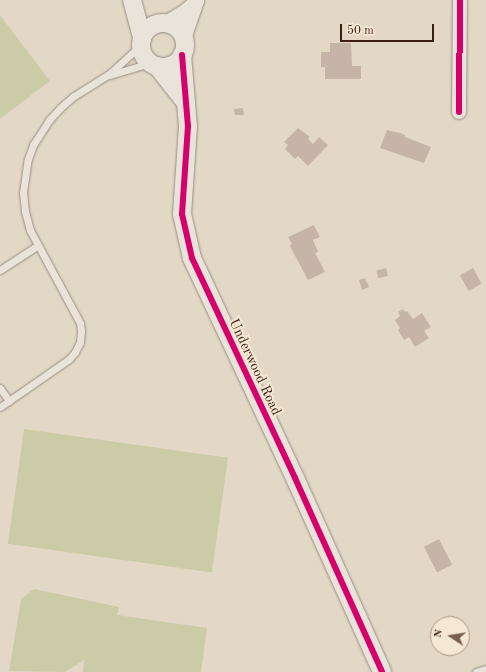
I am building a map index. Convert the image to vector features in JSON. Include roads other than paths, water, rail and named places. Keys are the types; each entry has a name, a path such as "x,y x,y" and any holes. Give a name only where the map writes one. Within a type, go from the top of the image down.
{"street":[{"path":"142,42 150,28 163,24 184,12 197,0"},
{"path":"154,65 172,65 183,47 197,0"},
{"path":"459,112 460,0"},
{"path":"133,1 163,24 176,28 183,47"},
{"path":"133,1 142,42 142,52 186,103"},
{"name":"Underwood Road","path":"183,47 188,126 182,214 192,258 298,485 382,672"}],"lane":[{"path":"0,407 69,359 76,352 80,342 80,323 37,246 30,230 25,211 23,194 24,174 33,145 49,120 60,108 74,96 108,75 142,42"},
{"path":"108,75 154,65"},
{"path":"0,270 37,246"},
{"path":"0,388 9,401"},
{"path":"476,672 486,670"}]}
